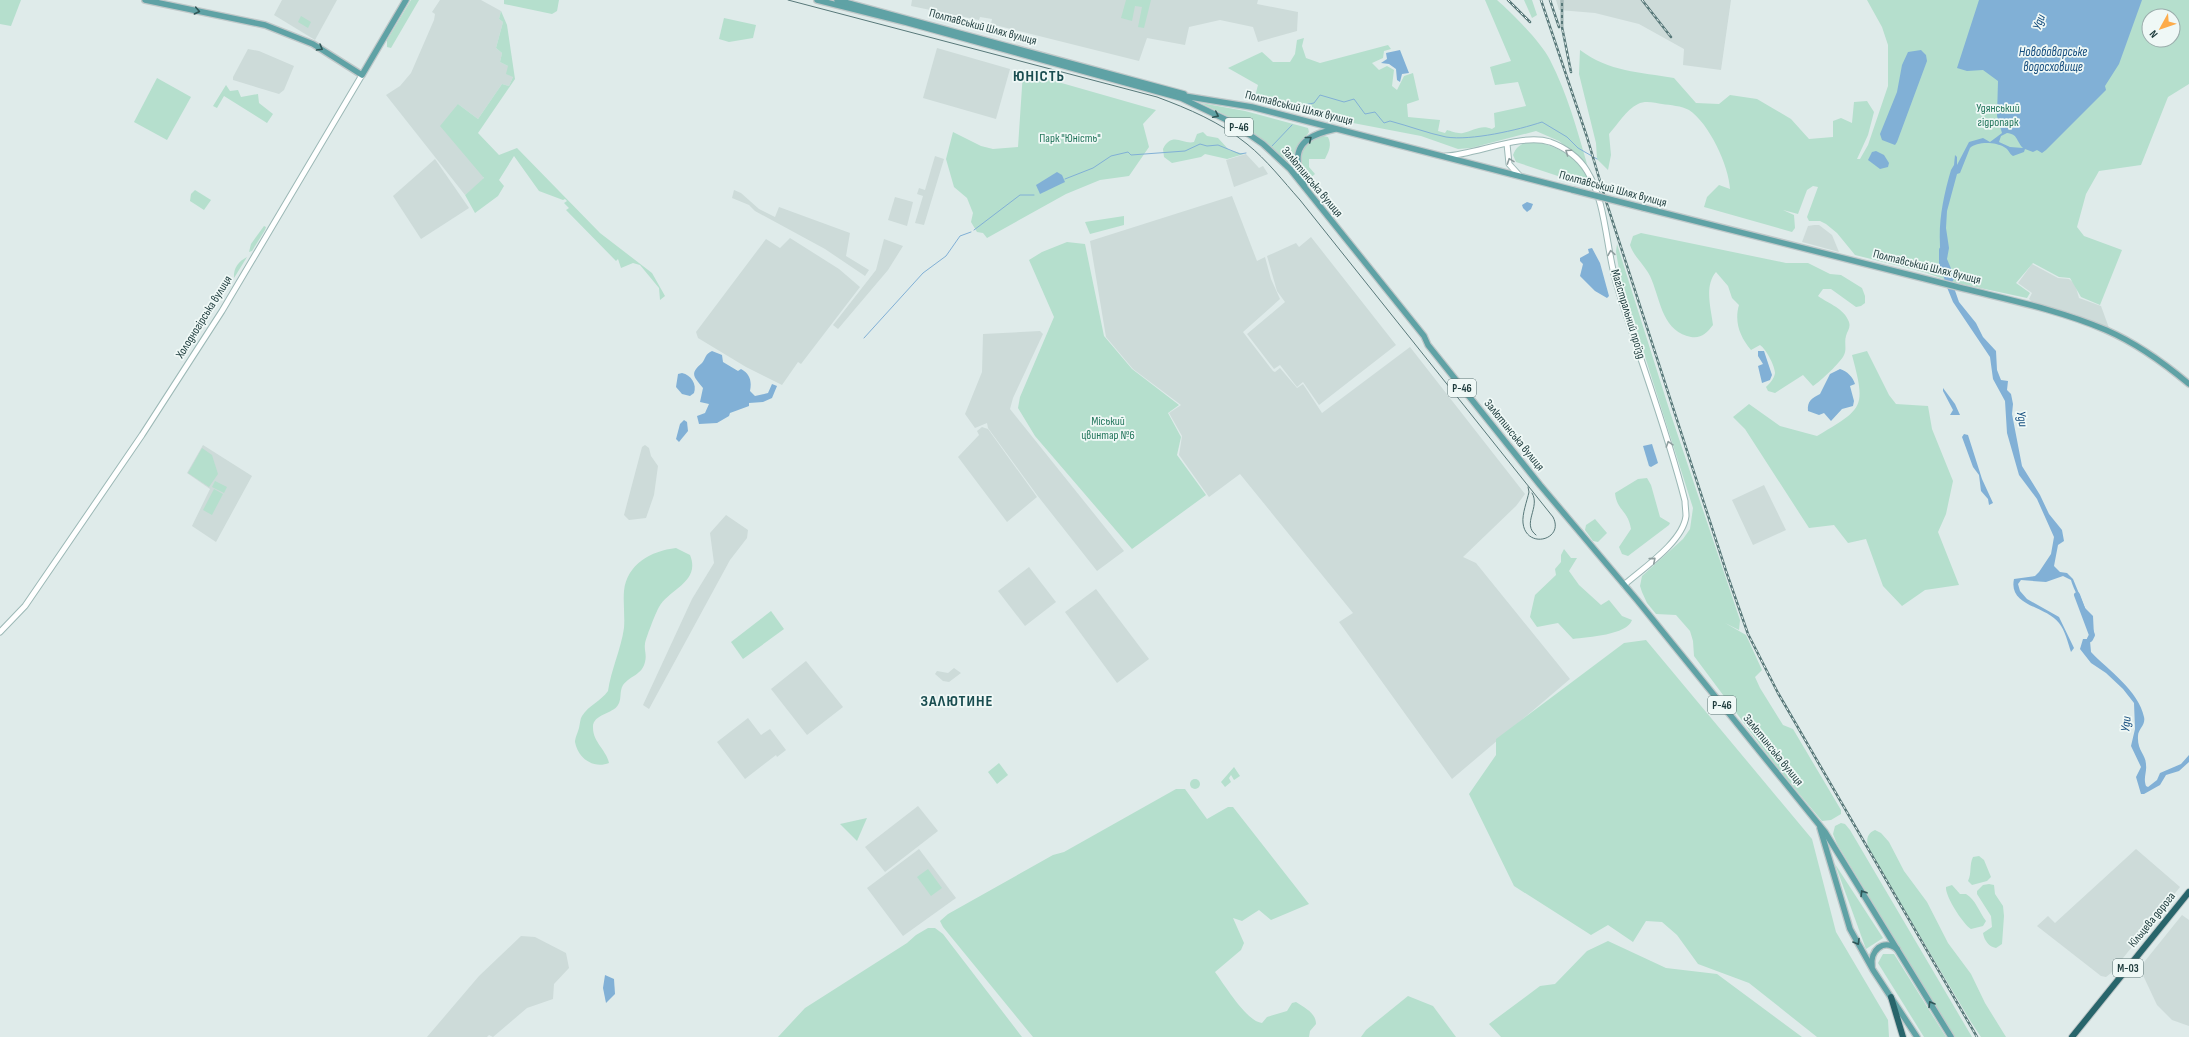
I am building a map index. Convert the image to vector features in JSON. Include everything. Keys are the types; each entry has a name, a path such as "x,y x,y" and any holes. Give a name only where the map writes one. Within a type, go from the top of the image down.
{"highway":[{"name":"Кільцева дорога","path":"2072,1037 2189,892"},
{"path":"1891,997 1903,1037"}],"main road":[{"path":"145,0 265,25 313,44 362,75"},
{"name":"Холодногірська вулиця","path":"0,632 25,606 142,435 226,305 406,0"},
{"name":"Полтавський Шлях вулиця","path":"817,0 905,22 1142,87"},
{"name":"Полтавський Шлях вулиця","path":"837,0 906,17 1192,96 1252,107 1519,175 1572,190 2027,304 2106,330 2150,355 2189,384"},
{"name":"Залютинська вулиця","path":"1142,87 1185,100 1231,122 1263,144 1290,169 1499,435 1624,585 1819,826"},
{"name":"Полтавський Шлях вулиця","path":"1165,94 1192,96"},
{"path":"1304,187 1298,165 1300,151 1306,140 1319,132 1337,129"},
{"name":"Магістральний проїзд","path":"1444,156 1536,138 1550,142 1565,149 1578,159 1587,170 1592,181 1608,235 1616,280 1679,476 1685,501 1686,518 1678,534 1667,547 1624,585"},
{"path":"1506,144 1509,164 1519,175"},
{"path":"1290,169 1296,169 1298,165"},
{"name":"Р-46","path":"1819,826 1825,832 1951,1037"},
{"name":"Р-46","path":"1819,826 1848,924 1873,970 1917,1037"},
{"path":"1873,970 1873,955 1879,946 1892,945 1900,952"}],"shaded area":[{"path":"282,0 337,0 315,40 274,15"},
{"path":"440,0 481,0 501,11 499,19 503,22 496,48 502,53 500,62 508,66 513,77 509,86 502,84 478,119 458,104 484,179 465,195 386,95 400,86 411,73 434,20 435,14 432,12"},
{"path":"912,0 1258,0 1257,4 1298,12 1297,31 1258,42 1253,27 1220,20 1189,27 1185,45 1147,38 1139,61 991,24 992,19 980,17 979,20 911,6"},
{"path":"1556,0 1731,0 1721,70 1683,65 1684,49 1639,24 1595,13 1559,10"},
{"path":"937,48 1010,69 996,119 923,98"},
{"path":"248,49 259,51 294,66 284,90 279,94 233,80 233,77"},
{"path":"1246,154 1259,168 1263,166 1268,174 1234,187 1226,160"},
{"path":"935,156 944,159 924,225 915,223 923,196 917,194 919,188 925,190"},
{"path":"435,159 469,208 421,239 393,196"},
{"path":"734,190 741,193 759,209 775,217 779,207 850,233 846,256 869,270 865,276 825,249 755,211 749,205 732,198"},
{"path":"1232,196 1257,261 1265,257 1271,279 1280,299 1243,332 1273,371 1275,372 1280,368 1297,388 1303,384 1322,413 1410,347 1525,494 1516,506 1463,557 1476,563 1570,679 1452,779 1339,622 1353,613 1240,474 1209,497 1179,455 1182,436 1169,413 1181,405 1133,369 1106,337 1090,241"},
{"path":"895,197 913,202 907,226 888,220"},
{"path":"1819,225 1832,235 1839,252 1802,242 1808,226"},
{"path":"1311,237 1396,345 1319,405 1303,382 1297,387 1280,365 1274,369 1247,334 1285,302 1277,291 1267,256 1296,243 1299,247"},
{"path":"790,238 839,269 860,287 801,364 798,362 782,385 746,367 698,338 696,332 766,239 780,248"},
{"path":"884,239 903,246 888,270 838,329 833,325 876,270"},
{"path":"2032,264 2058,278 2069,279 2075,284 2079,298 2101,306 2109,328 2072,313 2032,302 2029,299 2032,293 2018,283"},
{"path":"1040,331 1043,334 1013,398 1010,409 1124,551 1097,571 1037,495 988,428 987,423 975,428 965,414 982,372 983,334"},
{"path":"982,427 988,429 1037,497 1007,522 958,457 979,435 977,431"},
{"path":"203,445 252,476 216,542 192,526 210,489 187,473"},
{"path":"645,445 649,448 651,456 658,466 654,495 646,518 629,520 624,515 642,447"},
{"path":"1764,485 1786,530 1753,545 1732,500"},
{"path":"726,515 748,530 747,538 730,560 649,709 643,705 692,599 714,563 710,533"},
{"path":"1029,567 1056,602 1025,626 998,591"},
{"path":"1096,589 1149,659 1117,683 1065,612"},
{"path":"806,661 843,707 807,735 771,689"},
{"path":"954,668 961,673 949,682 943,681 935,674 937,671 948,673"},
{"path":"748,718 761,735 770,729 786,750 777,757 776,755 745,779 717,742"},
{"path":"918,806 938,831 885,872 865,847"},
{"path":"919,849 956,898 903,936 867,888"},
{"path":"2136,849 2180,887 2111,973 2106,977 2101,976 2037,926 2048,916 2055,923"},
{"path":"2182,915 2189,920 2189,1026 2172,1020 2157,1005 2141,971 2145,961"},
{"path":"521,936 535,937 566,953 569,968 554,984 553,999 527,1008 493,1037 489,1035 487,1037 427,1037 479,976"}],"green space":[{"path":"0,0 21,0 11,26 0,24"},
{"path":"411,0 419,0 391,48 387,47 387,40"},
{"path":"504,0 559,0 557,11 552,14 504,4"},
{"path":"1126,0 1151,0 1144,28 1138,27 1142,7 1135,6 1132,21 1121,18"},
{"path":"1485,0 1497,0 1526,28 1546,53 1567,98 1587,164 1559,141 1536,131 1471,148 1458,149 1421,136 1306,114 1254,100 1258,85 1228,68 1262,52 1273,62 1290,62 1295,54 1297,40 1304,38 1302,46 1306,58 1320,63 1388,45 1391,49 1384,51 1383,58 1372,63 1379,70 1387,66 1394,70 1392,86 1397,90 1404,76 1413,73 1419,100 1407,104 1408,117 1440,120 1438,131 1445,133 1447,130 1461,133 1484,127 1492,129 1495,127 1494,113 1526,106 1518,82 1495,85 1490,67 1511,61"},
{"path":"1524,0 1532,0 1537,15 1532,18"},
{"name":"Удянський гідропарк","path":"1867,0 2189,0 2189,84 2168,97 2141,165 2099,171 2086,194 2077,227 2084,236 2122,250 2100,305 2081,297 2070,278 2059,277 2033,263 2016,283 2030,293 2027,298 1952,282 1924,272 1855,255 1837,233 1826,224 1820,221 1809,221 1807,217 1818,187 1813,186 1807,190 1798,214 1783,210 1794,215 1795,228 1792,232 1704,207 1707,197 1719,185 1730,189 1729,180 1717,146 1704,125 1689,110 1683,108 1650,102 1638,104 1626,113 1609,134 1611,155 1608,170 1597,159 1596,143 1579,74 1580,50 1602,63 1614,67 1674,78 1696,103 1719,104 1730,95 1757,99 1791,119 1809,139 1833,137 1833,121 1841,118 1852,123 1854,102 1867,101 1874,112 1868,135 1857,159 1860,159 1868,145 1888,86 1888,45 1882,27"},
{"path":"501,11 507,25 515,79 478,133 499,155 517,148 600,233 652,273 665,296 660,300 659,288 640,265 633,263 621,268 618,259 616,261 566,210 569,208 564,203 567,201 565,199 563,200 539,191 514,156 499,180 504,186 498,196 475,213 465,195 484,178 440,126 458,104 478,119 502,84 509,86 513,77 506,74 508,66 500,62 502,53 496,48 503,22 499,19"},
{"path":"301,16 311,22 308,28 298,22"},
{"path":"724,18 756,25 753,38 729,42 719,39"},
{"name":"Парк \"Юність\"","path":"1023,72 1156,110 1143,124 1149,147 1129,176 1100,180 1066,194 987,238 983,233 977,232 971,222 973,213 967,198 954,187 946,159 953,132 981,146 993,149 1018,147"},
{"path":"157,78 191,97 167,140 134,122"},
{"path":"226,85 230,91 238,90 241,97 258,94 259,103 273,114 267,123 224,96 217,108 213,106"},
{"path":"1201,103 1245,111 1308,128 1309,132 1298,153 1295,167 1292,168 1257,136 1229,117"},
{"path":"1203,132 1207,136 1218,138 1229,150 1244,154 1227,159 1205,154 1201,157 1172,163 1164,157 1163,149 1170,141 1178,140 1194,142 1197,134"},
{"path":"1319,135 1328,137 1330,143 1329,151 1325,159 1309,159 1309,167 1315,174 1309,179 1305,179 1301,172 1300,166 1301,154 1308,143"},
{"path":"1528,141 1548,145 1567,154 1582,168 1588,177 1591,187 1516,162 1513,155 1515,150"},
{"path":"195,190 211,200 204,210 190,201 191,194"},
{"path":"1124,216 1124,225 1090,234 1085,222"},
{"path":"264,226 266,227 265,230 252,251 249,252 251,244"},
{"path":"1641,233 1786,263 1808,263 1830,274 1841,275 1862,288 1865,296 1865,303 1856,307 1831,289 1823,289 1818,296 1844,313 1849,322 1849,328 1845,338 1845,353 1842,358 1821,380 1813,386 1803,375 1775,393 1768,391 1766,387 1773,379 1775,373 1774,366 1760,345 1751,350 1741,335 1737,317 1739,305 1732,298 1728,286 1716,272 1712,278 1709,290 1713,325 1708,331 1699,337 1687,336 1678,332 1662,311 1650,276 1630,245 1633,236"},
{"name":"Міський цвинтар №6","path":"1067,242 1085,244 1104,336 1132,369 1179,405 1168,413 1181,437 1177,455 1206,495 1132,549 1035,436 1018,408 1020,397 1054,317 1029,260 1042,252"},
{"path":"1617,244 1670,412 1740,620 1739,630 1725,623 1746,635 1762,670 1755,677 1760,688 1783,725 1793,729 1841,810 1841,814 1831,820 1822,821 1776,766 1694,656 1693,641 1690,631 1676,615 1656,614 1647,603 1642,592 1640,586 1642,576 1683,539 1690,529 1693,508 1621,281 1616,252"},
{"path":"247,257 234,278 234,271 237,265"},
{"path":"1867,351 1889,395 1896,404 1928,406 1932,429 1953,481 1946,514 1938,532 1959,585 1925,590 1902,606 1883,586 1866,539 1848,543 1834,525 1809,528 1745,429 1733,417 1749,404 1780,426 1817,436 1844,419 1857,405 1859,386 1852,355"},
{"path":"202,448 212,455 218,474 209,487 188,473"},
{"path":"1647,478 1651,485 1660,517 1670,523 1628,556 1622,554 1619,547 1631,529 1630,523 1618,504 1615,493 1638,479"},
{"path":"215,481 227,487 224,493 212,487"},
{"path":"214,489 223,494 212,515 203,510"},
{"path":"1595,519 1607,533 1598,542 1593,541 1585,530 1586,525"},
{"path":"676,548 690,555 692,564 691,572 688,579 659,607 645,641 646,659 644,666 623,685 618,705 599,717 594,723 593,728 595,738 606,754 609,763 598,765 592,763 583,758 579,753 575,740 582,716 608,691 624,628 624,591 626,582 635,566 642,560 658,552"},
{"path":"1564,549 1571,558 1577,558 1569,571 1579,585 1601,605 1609,600 1622,616 1632,620 1629,625 1615,632 1573,639 1558,623 1537,627 1530,617 1535,595 1556,575 1555,569 1561,562 1561,555"},
{"path":"771,611 784,629 743,659 731,642"},
{"path":"1646,640 1812,839 1836,932 1888,1020 1889,1037 1817,1037 1749,983 1698,964 1677,935 1662,922 1646,921 1633,942 1608,925 1591,935 1514,886 1469,794 1496,755 1496,739 1624,643"},
{"path":"999,763 1008,775 997,784 988,772"},
{"path":"1234,767 1240,776 1234,780 1231,775 1229,778 1231,782 1225,787 1221,782"},
{"path":"1193,779 1197,779 1199,780 1199,788 1193,789 1190,786 1190,782"},
{"path":"1176,789 1185,789 1207,819 1228,807 1233,807 1309,904 1271,920 1259,910 1242,921 1233,918 1244,943 1241,950 1215,972 1243,1010 1256,1021 1262,1023 1267,1017 1287,1011 1292,1003 1296,1002 1312,1014 1316,1020 1316,1024 1310,1031 1309,1037 1033,1037 943,927 940,921 948,914 1053,855 1064,852"},
{"path":"867,818 857,841 840,824"},
{"path":"1841,823 1845,824 1850,830 1972,1037 1954,1037 1837,844 1833,834 1835,826"},
{"path":"1875,830 1881,833 1889,842 1904,871 1927,902 1948,943 1971,974 1985,1003 2006,1037 1981,1037 1971,1022 1869,850 1867,844 1868,836"},
{"path":"1979,856 1984,860 1991,877 1987,881 1972,885 1968,881 1971,863 1973,857"},
{"path":"1835,864 1883,938 1866,949"},
{"path":"928,869 942,888 931,896 917,877"},
{"path":"1952,885 1960,894 1966,894 1975,903 1986,921 1983,926 1971,929 1964,922 1955,910 1946,891 1946,887"},
{"path":"1983,885 1994,885 1995,894 2003,906 2004,916 2002,944 1996,948 1989,945 1984,936 1983,933 1992,927 1991,916 1977,894 1977,891"},
{"path":"928,928 935,928 943,934 1022,1037 778,1037 805,1008"},
{"path":"1608,941 1666,968 1717,974 1802,1037 1501,1037 1489,1024 1540,986 1555,984 1587,951"},
{"path":"1883,954 1894,954 1946,1037 1924,1037 1878,963"},
{"path":"1408,996 1433,1006 1456,1037 1361,1037 1366,1030"}],"water":[{"name":"Новобаварське водосховище","path":"1979,0 2142,0 2119,64 2105,86 2106,90 2046,150 2042,153 2037,150 2033,152 2025,149 2024,152 2013,156 2006,148 1996,144 1982,143 1970,148 1960,173 1957,174 1947,211 1946,228 1949,248 1947,259 1955,278 1952,282 1959,302 1976,323 1983,337 1996,351 1997,370 2001,380 2008,381 2007,390 2011,394 2013,404 2012,414 2022,466 2040,495 2049,514 2062,530 2064,541 2058,545 2054,566 2060,572 2067,573 2073,579 2085,608 2093,616 2094,636 2090,641 2091,652 2130,690 2141,707 2144,720 2138,734 2138,741 2146,761 2146,786 2148,787 2157,780 2160,773 2181,764 2189,755 2189,762 2179,771 2166,775 2160,785 2144,794 2141,794 2136,777 2141,767 2131,746 2135,729 2134,703 2123,689 2106,673 2091,663 2080,649 2083,639 2087,639 2090,633 2090,627 2085,611 2071,580 2063,576 2046,582 2021,580 2018,584 2020,591 2027,599 2059,617 2074,648 2071,652 2065,633 2059,623 2053,617 2022,600 2017,595 2014,588 2014,579 2035,576 2039,572 2051,554 2054,537 2037,499 2019,475 2007,433 2005,401 1993,379 1990,357 1953,302 1944,280 1948,275 1943,270 1941,256 1940,232 1942,207 1951,170 1954,165 1955,155 1957,157 1957,165 1969,142 1983,138 1990,142 2002,133 1997,116 1998,81 1983,70 1967,71 1957,68","holes":["2007,133 2015,136 2023,148 2010,147 1999,142 2001,136"]},
{"path":"1400,50 1409,73 1402,74 1400,82 1397,80 1396,69 1389,64 1381,63 1387,59 1386,53"},
{"path":"1921,50 1926,55 1927,61 1895,145 1882,140 1880,134 1897,92 1902,65 1908,52"},
{"path":"1876,151 1884,155 1889,163 1888,167 1880,169 1868,160 1872,152"},
{"path":"1057,172 1062,175 1065,182 1040,194 1036,185"},
{"path":"1527,202 1533,204 1531,209 1527,212 1522,205"},
{"path":"1592,248 1600,263 1609,296 1607,298 1595,291 1580,276 1583,264 1580,261 1580,258 1589,253 1588,249"},
{"path":"712,351 722,355 723,362 738,371 741,369 746,373 751,384 750,391 755,396 768,393 772,384 777,386 772,398 763,402 749,403 749,406 730,413 729,416 717,423 699,424 697,416 705,413 709,404 700,402 703,388 695,378 694,373 707,355"},
{"path":"1758,351 1764,351 1772,375 1770,380 1762,383 1758,366 1763,364 1758,356"},
{"path":"1840,369 1845,371 1853,379 1855,384 1850,386 1854,401 1853,406 1842,409 1831,421 1824,413 1819,415 1808,411 1809,402 1812,398 1820,394 1830,374"},
{"path":"682,373 691,378 694,383 695,390 690,396 682,394 676,387 678,374"},
{"path":"1943,388 1955,404 1960,415 1950,415 1953,410 1943,391"},
{"path":"684,420 687,422 688,431 679,442 676,439 680,424"},
{"path":"1964,434 1968,435 1982,479 1993,503 1989,505 1988,499 1981,491 1979,475 1973,467 1962,437"},
{"path":"1652,444 1658,463 1651,467 1649,466 1643,446"},
{"path":"605,975 614,979 615,994 606,1003 603,988"}],"waterway":[{"path":"1297,110 1299,106 1314,103 1320,95 1344,102 1354,99 1365,114 1375,112 1384,123 1390,121 1446,137 1456,138 1494,134 1542,122 1567,137 1578,148 1597,159"},
{"path":"1272,146 1292,125"},
{"path":"1065,179 1093,168 1111,156 1128,152 1131,155 1185,151 1200,144 1207,146 1218,145 1240,154 1246,153"},
{"path":"974,230 1020,195 1034,195"},
{"path":"864,338 923,273 946,256 960,236 971,232"},
{"name":"Уди","path":"1942,250 1942,263 1949,283"},
{"name":"Уди","path":"2077,595 2092,635 2090,639"}],"tram line":[{"path":"788,0 1157,97 1192,111 1237,136 1275,171 1300,200 1553,517 1555,525 1554,531 1550,536 1544,539 1531,537 1526,531 1523,523 1529,492 1528,487"},
{"path":"1532,493 1534,504 1530,526 1536,535"}],"railway":[{"path":"1508,0 1530,22"},
{"path":"1541,0 1587,137 1605,198 1726,571 1748,634 1778,693 1977,1037"},
{"path":"1550,0 1559,27"},
{"path":"1562,0 1562,27 1571,72"},
{"path":"1642,0 1671,37"}],"district":[{"name":"ЮНІСТЬ","path":"1039,76"},
{"name":"ЗАЛЮТИНЕ","path":"957,701"}]}
